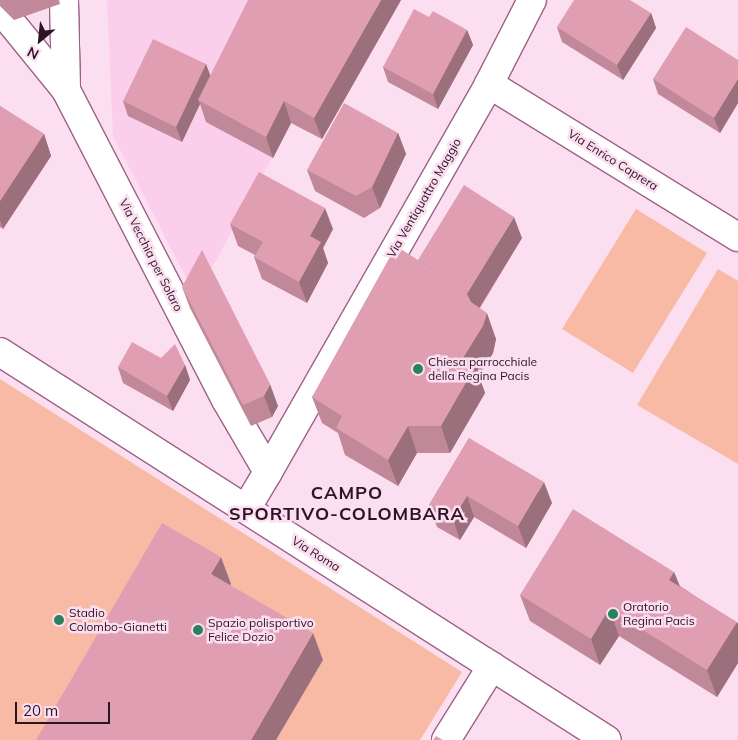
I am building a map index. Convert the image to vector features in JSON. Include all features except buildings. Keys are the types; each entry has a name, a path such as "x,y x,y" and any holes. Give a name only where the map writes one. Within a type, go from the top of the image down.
{"street":[{"path":"64,0 66,90"},
{"name":"Via Ventiquattro Maggio","path":"268,472 489,84 532,0"},
{"name":"Via Vecchia per Solaro","path":"0,9 66,90 226,400 268,472"},
{"name":"Via Enrico Caprera","path":"489,84 738,237"},
{"name":"Via Roma","path":"0,352 607,740"},
{"path":"246,509 268,472"},
{"path":"446,740 492,666"}],"shaded area":[{"path":"107,0 401,0 322,139 291,123 196,297 113,136"},
{"path":"636,209 707,253 633,373 562,329"},
{"path":"718,269 738,281 738,464 637,405"},
{"path":"0,379 462,672 420,740 0,740"}],"place":[{"name":"Chiesa parrocchiale della Regina Pacis","path":"418,369"},
{"name":"Oratorio Regina Pacis","path":"613,614"},
{"name":"Stadio Colombo-Gianetti","path":"59,620"},
{"name":"Spazio polisportivo Felice Dozio","path":"198,630"}],"district":[{"name":"CAMPO SPORTIVO-COLOMBARA","path":"347,504"}]}
